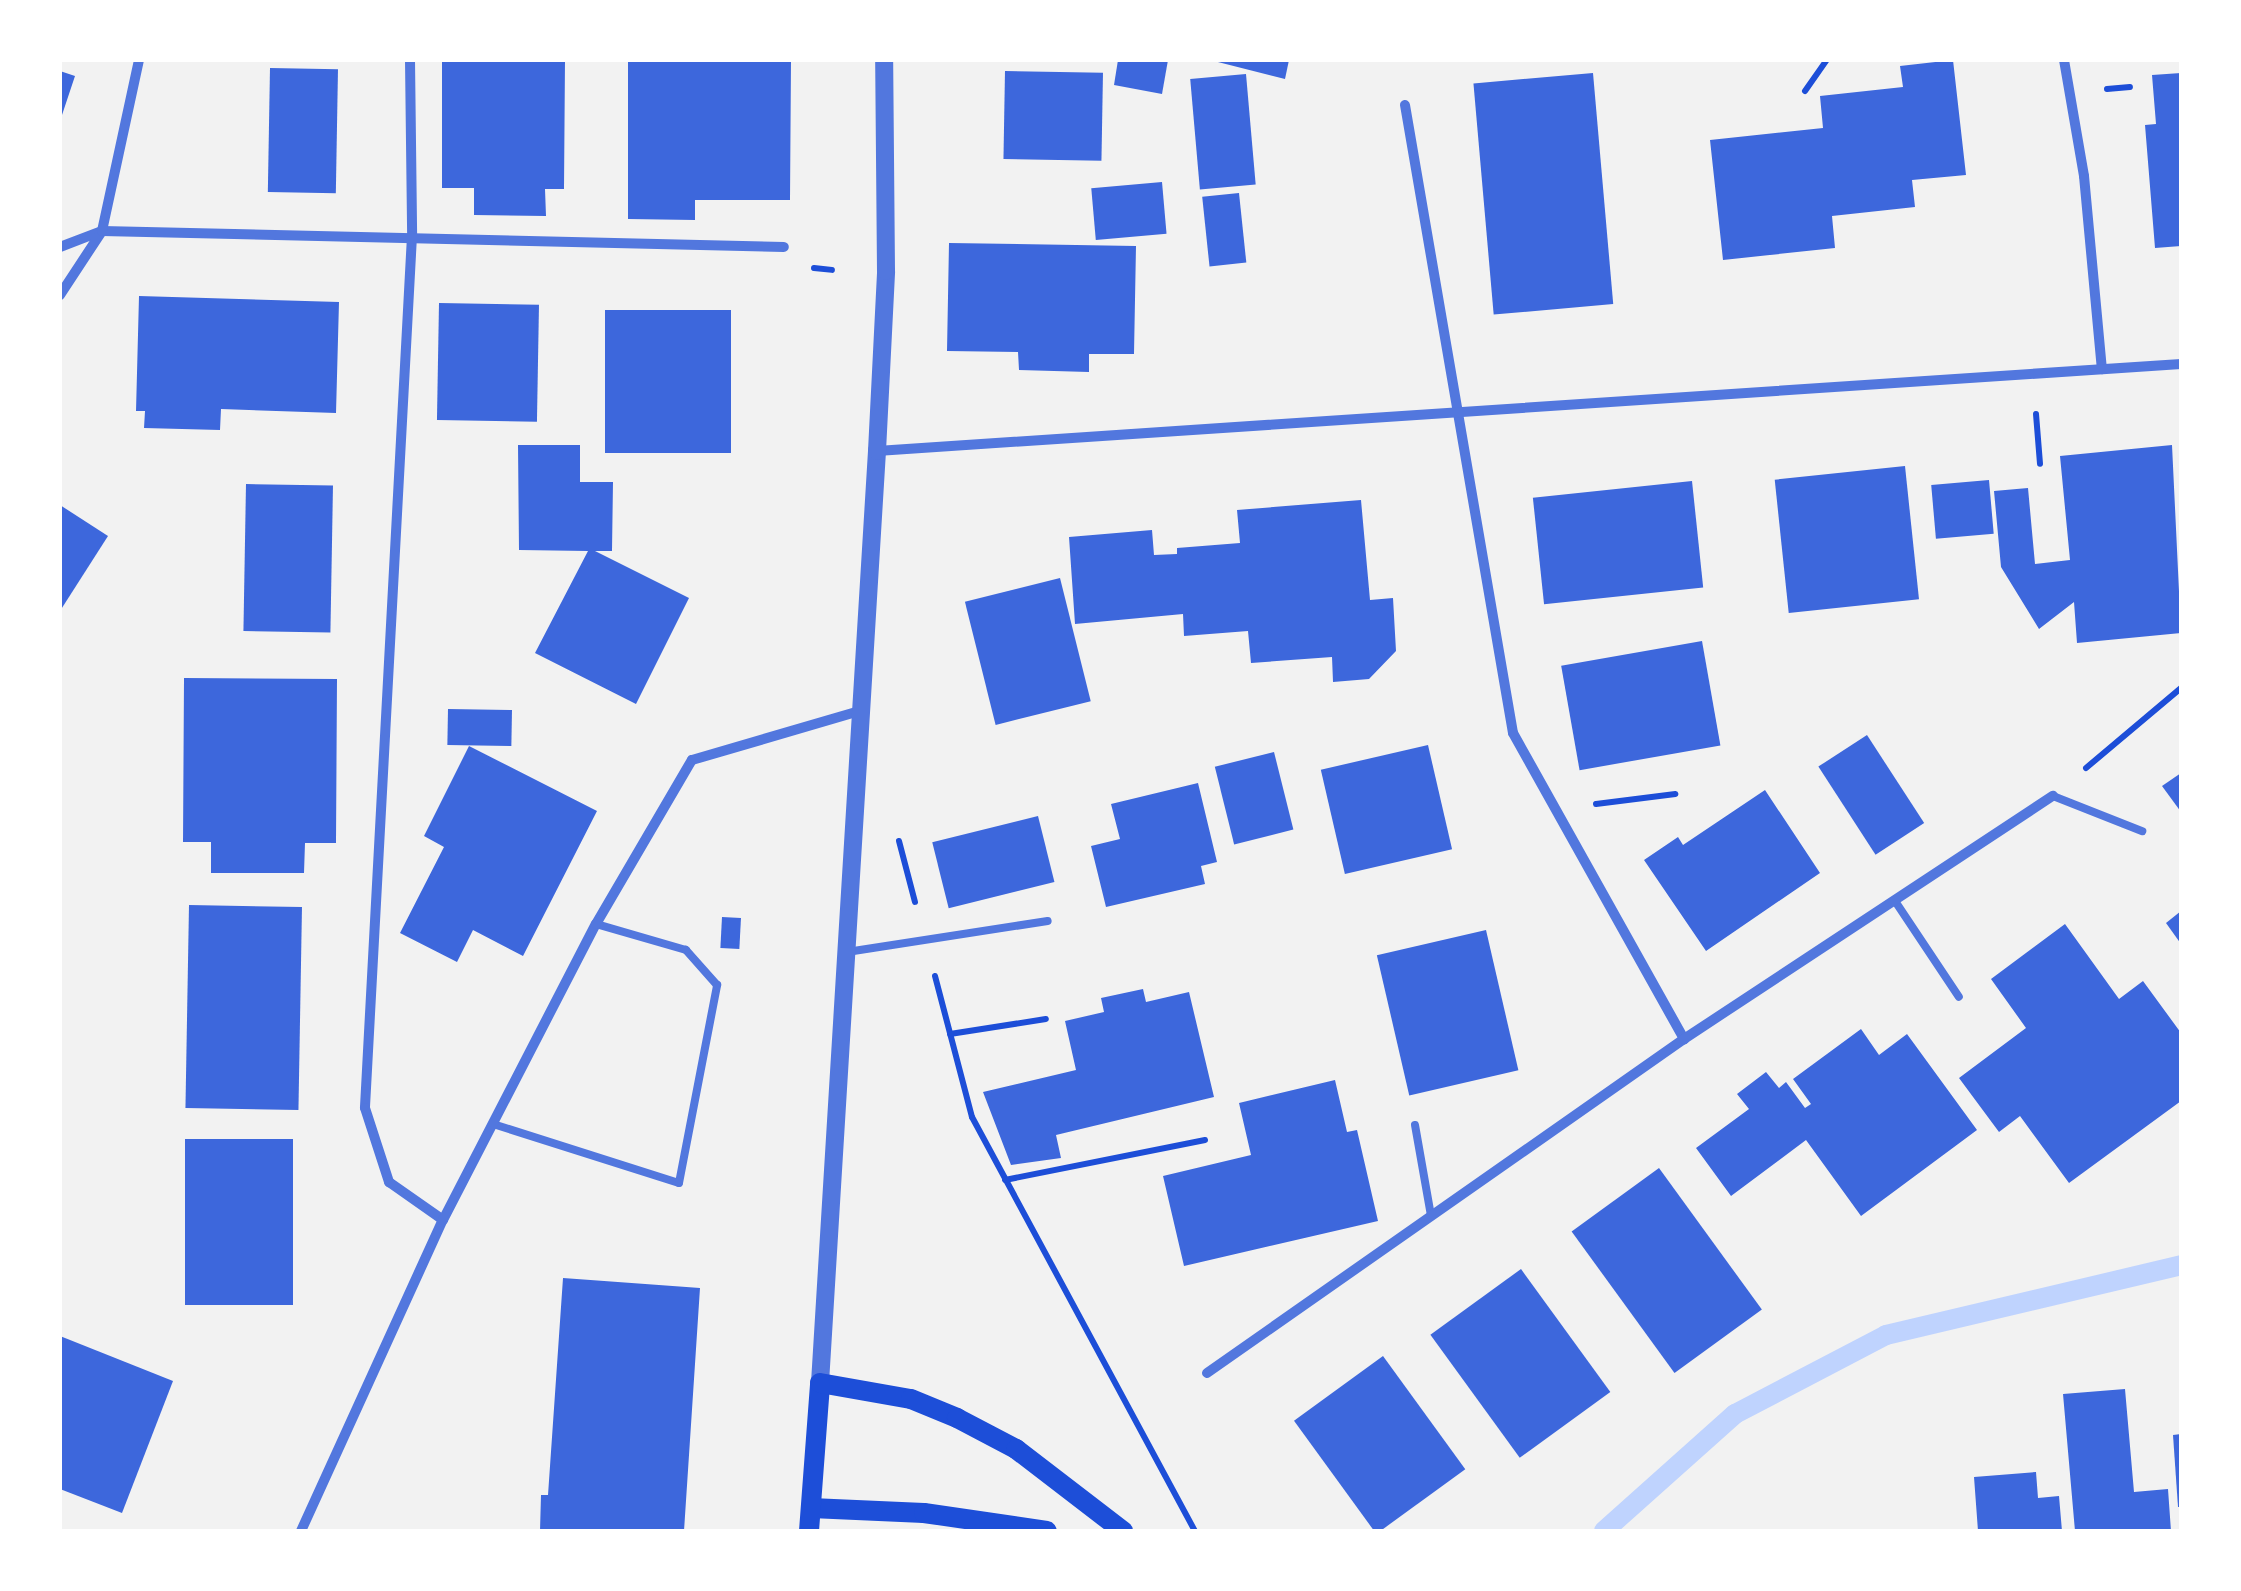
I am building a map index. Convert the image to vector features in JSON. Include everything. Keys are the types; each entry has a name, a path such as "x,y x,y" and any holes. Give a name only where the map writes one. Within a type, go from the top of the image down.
{"main road":[{"path":"809,1531 820,1383 910,1400 957,1418 1016,1449 1123,1531"},
{"path":"811,1508 924,1513 1047,1531"}],"street":[{"path":"60,294 102,231 139,60"},
{"path":"410,60 412,236 365,1108 389,1182 443,1220"},
{"path":"820,1383 864,710 886,272 884,60"},
{"path":"2064,60 2084,176 2102,368"},
{"path":"1405,105 1513,733 1684,1039"},
{"path":"60,248 102,231 784,248"},
{"path":"877,451 1460,408 2181,364"},
{"path":"301,1531 443,1220 596,924 692,760 864,710"},
{"path":"1207,1374 1684,1039 2053,796"}],"lane":[{"path":"2053,796 2142,831"},
{"path":"1894,900 1959,996"},
{"path":"847,952 1048,921"},
{"path":"493,1124 679,1182 717,985 686,950 596,924"},
{"path":"1415,1125 1432,1216"}],"path":[{"path":"1805,91 1826,60"},
{"path":"2032,373 2040,464"},
{"path":"2053,796 2181,688"},
{"path":"1555,810 1674,794"},
{"path":"894,826 972,1117 1195,1531"},
{"path":"950,1034 1046,1019"},
{"path":"1005,1180 1206,1140"}],"building":[{"path":"442,60 565,60 564,189 545,189 546,216 474,215 474,188 442,188"},
{"path":"628,60 791,60 790,200 695,200 695,220 628,219"},
{"path":"1118,60 1168,60 1162,94 1114,85"},
{"path":"1210,60 1289,60 1285,79"},
{"path":"1953,60 1966,175 1912,180 1915,207 1832,216 1835,248 1723,260 1710,140 1823,128 1820,96 1903,87 1900,66"},
{"path":"270,68 338,69 336,193 268,192"},
{"path":"60,71 75,76 61,118 60,118"},
{"path":"1005,71 1103,73 1101,161 1003,159"},
{"path":"1593,73 1613,304 1494,315 1473,83"},
{"path":"2181,73 2181,246 2155,248 2145,125 2156,124 2152,75"},
{"path":"1246,74 1256,185 1200,189 1190,79"},
{"path":"1162,182 1167,234 1096,240 1091,188"},
{"path":"1239,193 1246,263 1210,266 1202,197"},
{"path":"949,243 1136,246 1134,354 1089,354 1089,372 1019,370 1018,352 947,351"},
{"path":"139,296 339,302 336,413 221,409 220,430 144,428 145,411 136,411"},
{"path":"439,303 539,305 537,422 437,420"},
{"path":"605,310 731,310 731,453 605,453"},
{"path":"518,445 580,445 580,482 613,482 612,551 595,551 689,598 636,704 535,653 588,551 519,550"},
{"path":"2172,445 2181,633 2077,643 2074,602 2039,629 2001,567 1994,491 2028,488 2035,564 2070,560 2060,456"},
{"path":"1905,466 1919,599 1789,613 1775,480"},
{"path":"1989,480 1994,534 1936,539 1931,485"},
{"path":"1692,481 1703,587 1544,604 1533,498"},
{"path":"246,484 333,486 330,632 243,631"},
{"path":"1361,500 1370,600 1393,598 1396,651 1369,679 1333,682 1332,657 1251,663 1248,631 1184,636 1183,614 1075,624 1069,537 1152,530 1154,555 1177,554 1177,548 1240,543 1237,510"},
{"path":"60,505 108,536 60,611"},
{"path":"1060,578 1091,701 996,725 965,602"},
{"path":"1702,641 1720,745 1580,770 1561,666"},
{"path":"184,678 337,679 336,843 305,843 304,873 211,873 211,842 183,842"},
{"path":"448,709 512,710 511,746 447,745"},
{"path":"1867,735 1924,823 1876,855 1818,767"},
{"path":"1428,745 1452,849 1345,874 1321,770"},
{"path":"469,746 597,811 523,956 473,930 457,962 400,933 444,847 424,836"},
{"path":"1274,752 1293,830 1234,844 1215,767"},
{"path":"2181,773 2181,812 2162,786"},
{"path":"1198,783 1217,862 1201,866 1205,884 1106,907 1091,846 1120,839 1111,804"},
{"path":"1765,790 1820,873 1706,951 1644,860 1678,837 1683,845"},
{"path":"1038,816 1054,882 949,908 932,842"},
{"path":"189,905 302,907 298,1110 185,1108"},
{"path":"2181,911 2181,944 2166,923"},
{"path":"722,917 741,918 739,949 720,948"},
{"path":"2065,924 2119,999 2143,981 2181,1033 2181,1101 2069,1183 2020,1116 1999,1132 1959,1078 2026,1028 1991,979"},
{"path":"1486,930 1518,1070 1409,1096 1377,955"},
{"path":"1143,989 1146,1002 1189,992 1214,1097 1056,1135 1061,1158 1011,1165 983,1092 1076,1070 1065,1021 1104,1012 1101,998"},
{"path":"1861,1029 1879,1055 1907,1034 1977,1130 1861,1216 1806,1140 1731,1196 1696,1148 1749,1109 1737,1094 1766,1072 1779,1088 1786,1082 1805,1108 1811,1104 1793,1079"},
{"path":"1335,1080 1347,1132 1357,1130 1378,1221 1184,1266 1163,1176 1251,1155 1239,1103"},
{"path":"185,1139 293,1139 293,1305 185,1305"},
{"path":"1659,1168 1762,1310 1674,1373 1572,1231"},
{"path":"1521,1269 1610,1392 1520,1458 1430,1335"},
{"path":"563,1278 700,1288 684,1531 540,1531 541,1495 548,1495"},
{"path":"60,1336 173,1381 122,1513 60,1489"},
{"path":"1383,1356 1465,1469 1380,1531 1374,1531 1294,1421"},
{"path":"2125,1389 2134,1492 2168,1489 2171,1531 2075,1531 2063,1394"},
{"path":"2181,1434 2181,1507 2178,1507 2173,1435"},
{"path":"2036,1472 2038,1498 2059,1496 2062,1531 1978,1531 1974,1477"}],"waterway":[{"path":"1604,1531 1735,1414 1886,1335 2181,1265"}]}
